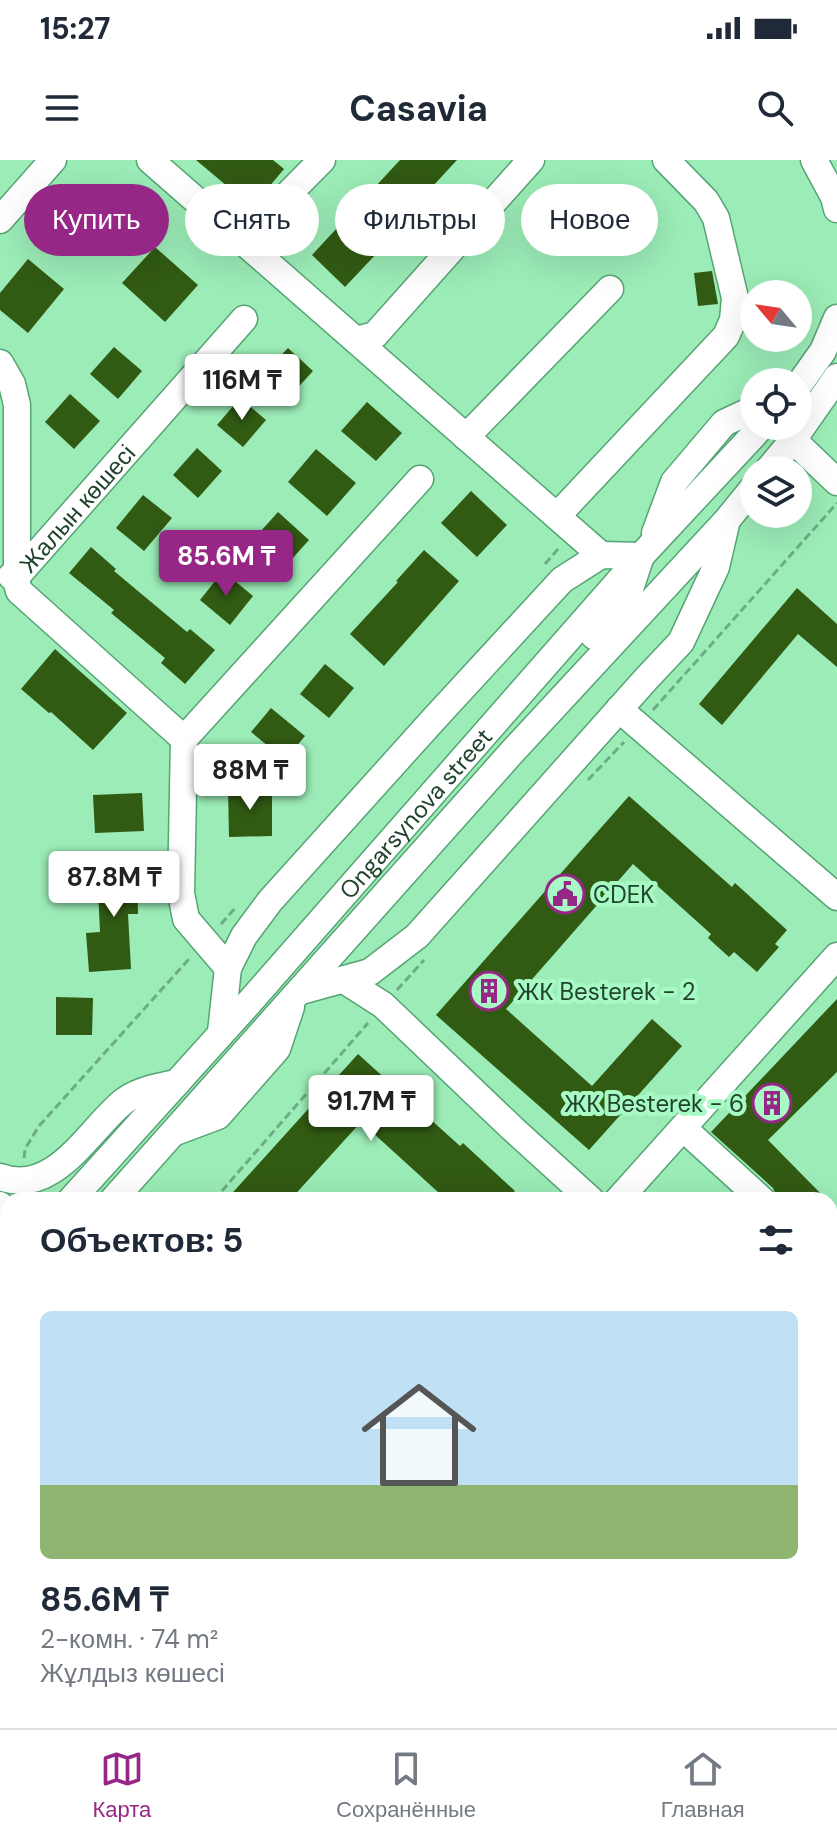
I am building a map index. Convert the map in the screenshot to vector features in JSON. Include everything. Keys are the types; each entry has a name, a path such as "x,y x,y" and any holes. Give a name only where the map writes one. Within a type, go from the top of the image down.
{"street":[{"path":"0,220 53,160"},
{"path":"150,160 185,191"},
{"path":"298,184 322,160"},
{"path":"356,340 375,335 531,160"},
{"path":"557,516 726,336 733,320 735,298 716,218 706,201 666,160"},
{"path":"814,160 837,209"},
{"path":"259,256 601,555"},
{"path":"466,437 610,289"},
{"path":"811,368 823,351 837,318"},
{"name":"Жалын көшесі","path":"9,576 244,319"},
{"path":"0,363 12,384 17,405 9,576 19,591 184,739"},
{"path":"812,413 837,377"},
{"path":"513,751 507,736 514,726 622,606 674,482 724,423 740,416"},
{"name":"Ongarsynova street","path":"78,1192 646,551 749,440"},
{"path":"780,456 793,440 837,482"},
{"path":"228,968 186,919 183,906 184,739 420,479"},
{"name":"Ongarsynova street","path":"120,1192 513,751 740,504"},
{"path":"297,995 370,972 417,936 681,642 716,567 727,520"},
{"path":"221,1032 228,968 244,936 270,901 562,580 601,555 646,551"},
{"path":"619,709 837,897"},
{"path":"297,995 331,936 443,810 446,797 440,786"},
{"path":"625,1192 837,956"},
{"path":"344,980 383,1005 582,1192"},
{"path":"0,1177 35,1179 68,1160 126,1099 154,1087 177,1083"},
{"path":"683,1128 753,1192"},
{"path":"144,1192 173,1133"}],"building":[{"path":"196,160 273,160 284,169 271,184 225,184"},
{"path":"400,160 457,160 435,184 378,184"},
{"path":"335,230 335,256 374,256 345,287 313,256 319,256 319,247"},
{"path":"147,256 165,256 198,285 165,322 122,283"},
{"path":"28,259 64,289 28,333 0,310 0,293"},
{"path":"712,271 718,304 698,306 694,273"},
{"path":"114,347 142,371 118,399 90,374"},
{"path":"288,348 313,371 291,395 266,371"},
{"path":"70,394 100,421 74,449 45,422"},
{"path":"240,398 266,420 243,447 217,425"},
{"path":"367,402 402,433 376,461 341,431"},
{"path":"197,448 222,471 198,498 173,475"},
{"path":"316,449 356,483 327,516 288,482"},
{"path":"471,491 507,525 477,557 441,523"},
{"path":"143,495 172,518 144,551 116,528"},
{"path":"278,512 309,540 282,570 251,542"},
{"path":"91,547 116,569 114,571 187,632 190,629 215,650 185,684 161,663 165,658 69,573"},
{"path":"424,550 459,581 384,666 350,634"},
{"path":"223,571 253,596 230,625 200,600"},
{"path":"797,588 837,624 837,667 798,634 722,725 699,704"},
{"path":"55,649 127,713 93,750 21,689"},
{"path":"325,664 354,688 329,718 300,694"},
{"path":"271,708 305,736 285,760 251,732"},
{"path":"272,787 272,836 229,837 228,788"},
{"path":"142,793 144,831 95,833 93,795"},
{"name":"ЖК Besterek - 2","path":"629,796 732,887 735,883 787,930 775,944 779,947 757,972 734,952 729,957 708,938 711,934 633,864 506,1009 592,1086 652,1019 682,1046 589,1150 436,1015"},
{"path":"137,865 138,914 128,914 131,969 89,972 86,933 100,932 97,867"},
{"path":"56,997 93,998 92,1035 56,1035"},
{"name":"ЖК Besterek - 6","path":"837,999 837,1072 768,1140 819,1192 775,1192 711,1132"},
{"path":"358,1054 515,1191 438,1192 361,1122 297,1192 233,1192"}],"place":[{"name":"CDEK","path":"565,894"},
{"name":"ЖК Besterek - 2","path":"489,991"},
{"name":"ЖК Besterek - 6","path":"772,1103"}]}
